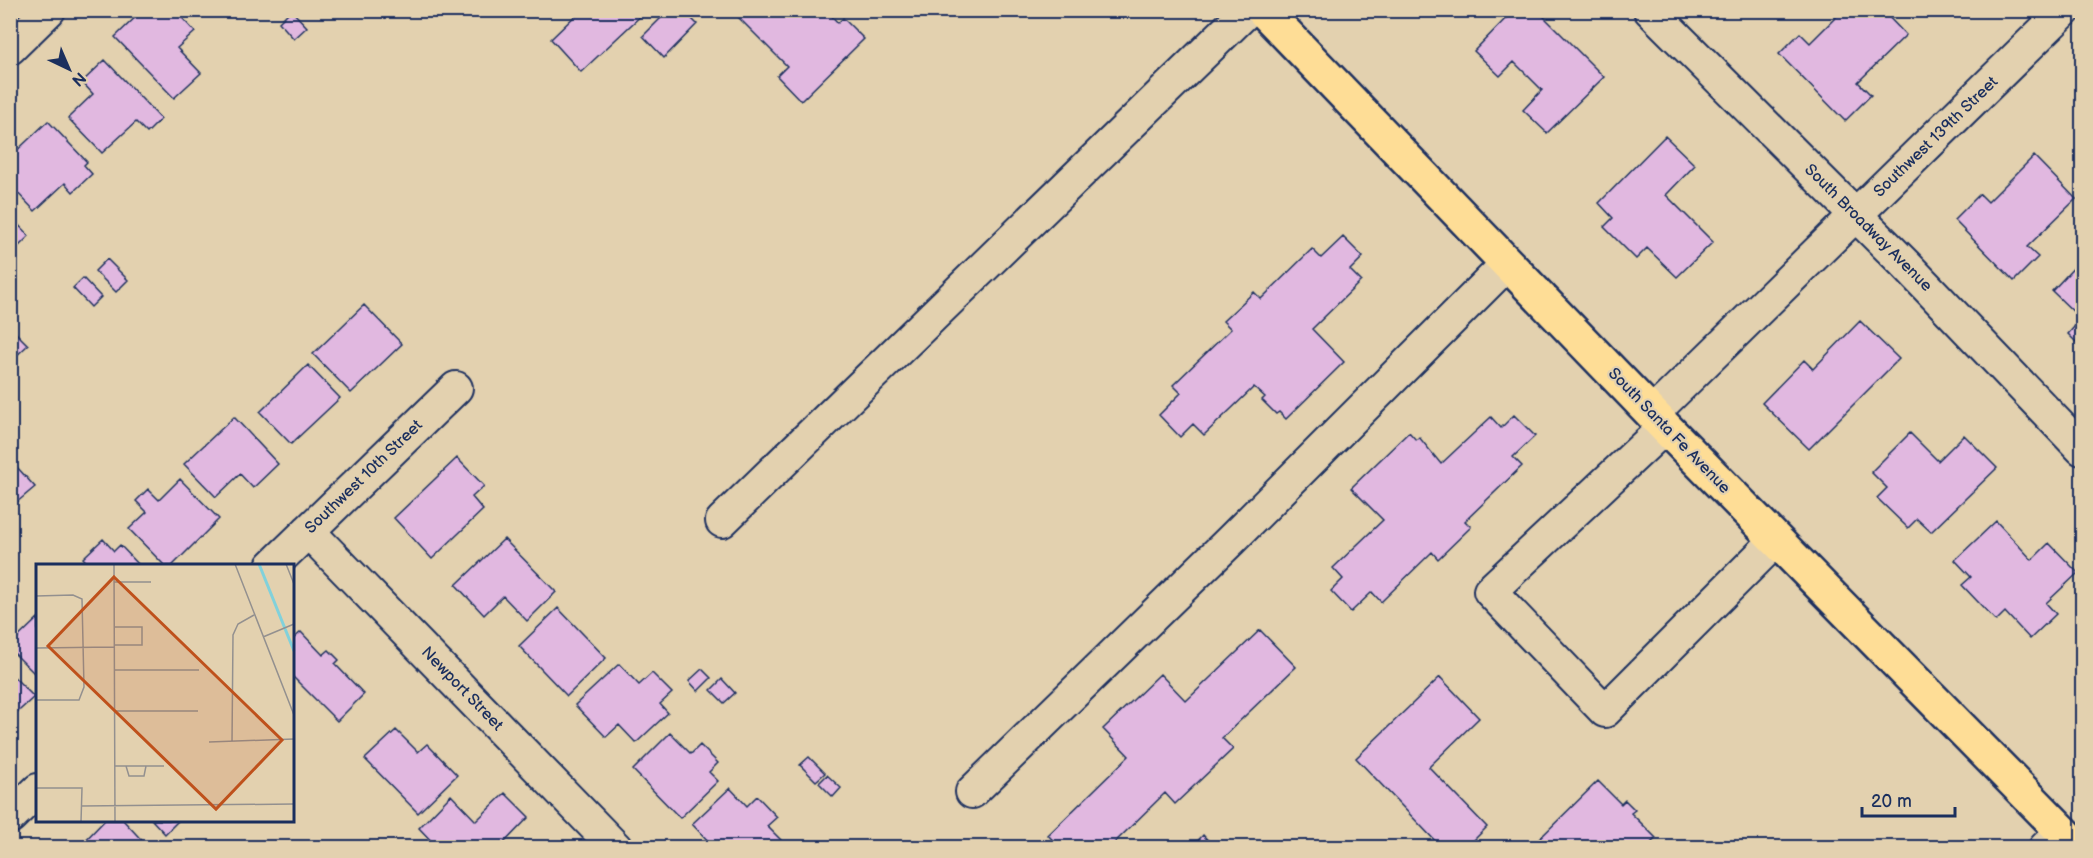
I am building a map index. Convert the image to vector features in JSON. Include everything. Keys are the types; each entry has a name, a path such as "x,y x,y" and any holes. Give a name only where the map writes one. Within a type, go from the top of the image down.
{"main road":[{"name":"South Santa Fe Avenue","path":"1263,10 1776,540 2063,842"}],"street":[{"path":"10,48 49,10"},
{"path":"722,520 1248,10"},
{"name":"South Broadway Avenue","path":"1650,10 1905,264 2082,449"},
{"name":"Southwest 139th Street","path":"1776,540 1605,711 1490,591 1659,421 1855,216 2066,10"},
{"path":"972,792 1231,540 1507,264"},
{"name":"Southwest 10th Street","path":"274,564 456,388"},
{"name":"Newport Street","path":"308,531 616,848"},
{"path":"10,817 36,792"}],"building":[{"path":"143,10 175,10 195,32 177,48 201,73 174,98 115,37"},
{"path":"291,10 307,27 294,39 279,22"},
{"path":"581,10 647,10 581,72 551,39"},
{"path":"669,10 683,10 697,24 664,58 643,36"},
{"path":"740,10 826,10 838,23 843,18 864,39 801,101 777,76 787,66 736,15"},
{"path":"1514,10 1537,10 1604,77 1547,133 1523,110 1542,90 1514,62 1500,76 1474,51"},
{"path":"1843,10 1882,10 1906,35 1858,82 1871,95 1845,121 1779,54 1800,33 1810,43"},
{"path":"105,60 161,119 147,133 136,122 102,153 68,118 93,94 82,82"},
{"path":"48,121 87,162 84,165 92,174 73,192 65,183 35,211 10,185 10,157"},
{"path":"1665,136 1695,165 1666,195 1713,242 1677,277 1647,248 1636,259 1604,227 1613,218 1599,203"},
{"path":"2034,156 2076,199 2027,247 2038,257 2014,281 1954,220 1980,194 1988,202"},
{"path":"10,216 29,236 10,255"},
{"path":"1343,237 1363,257 1350,270 1361,281 1312,329 1344,362 1286,419 1279,412 1276,414 1262,400 1265,397 1254,387 1204,435 1193,424 1180,437 1159,415 1181,393 1173,385 1231,329 1223,321 1254,292 1261,299 1312,249 1321,258"},
{"path":"107,259 128,280 116,292 95,271"},
{"path":"2082,259 2082,348 2068,334 2081,319 2052,291"},
{"path":"83,278 101,297 91,307 73,288"},
{"path":"364,305 402,344 351,393 313,354"},
{"path":"1860,321 1899,359 1809,449 1762,403 1804,360 1813,369"},
{"path":"10,327 28,345 15,357 10,352"},
{"path":"308,365 340,398 291,444 260,412"},
{"path":"1514,415 1535,436 1513,457 1522,466 1465,521 1471,527 1438,559 1432,552 1381,602 1372,592 1351,612 1331,591 1343,579 1333,568 1383,520 1351,488 1409,432 1416,440 1419,437 1441,464 1491,417 1501,428"},
{"path":"234,417 278,464 253,488 240,474 216,497 184,464"},
{"path":"1910,433 1938,461 1964,435 1997,468 1931,532 1917,519 1908,528 1877,498 1887,488 1871,472"},
{"path":"457,458 484,486 472,497 483,510 432,559 394,518"},
{"path":"16,466 35,487 10,508 10,471"},
{"path":"180,479 219,519 174,564 163,564 129,529 147,512 136,501 148,489 159,500"},
{"path":"1996,521 2032,560 2049,543 2078,573 2046,603 2056,614 2030,639 2005,612 1996,621 1962,585 1971,577 1955,560"},
{"path":"103,539 114,551 120,545 138,564 88,564 83,558"},
{"path":"504,539 556,592 527,621 503,596 484,615 456,585"},
{"path":"558,608 606,658 567,696 519,646"},
{"path":"36,620 36,675 10,649 10,645"},
{"path":"1260,630 1296,667 1222,738 1233,749 1175,804 1165,793 1109,848 1060,848 1048,835 1129,756 1103,729 1160,674 1186,701"},
{"path":"301,632 323,655 329,650 339,660 335,664 364,694 337,721 294,678 294,638"},
{"path":"619,664 639,685 652,673 672,693 660,704 668,713 636,743 619,725 606,737 575,705"},
{"path":"702,669 711,678 698,691 689,681"},
{"path":"10,673 34,697 10,719"},
{"path":"1440,677 1479,718 1429,767 1487,827 1466,848 1442,848 1356,758"},
{"path":"722,679 735,693 724,703 711,690"},
{"path":"396,730 418,752 427,744 457,775 418,813 365,759"},
{"path":"670,733 691,754 700,745 718,763 709,772 718,781 680,818 633,770"},
{"path":"809,757 825,773 816,781 800,765"},
{"path":"827,775 841,788 833,797 819,783"},
{"path":"1598,781 1621,804 1625,800 1635,810 1631,813 1656,838 1646,848 1530,848"},
{"path":"730,788 747,806 757,796 777,817 767,826 781,840 773,848 715,848 692,824"},
{"path":"505,793 529,817 499,848 438,848 419,828 451,795 476,821"},
{"path":"103,822 125,822 149,848 78,848"},
{"path":"154,822 177,822 165,834"},
{"path":"1203,835 1215,848 1191,848"}]}
